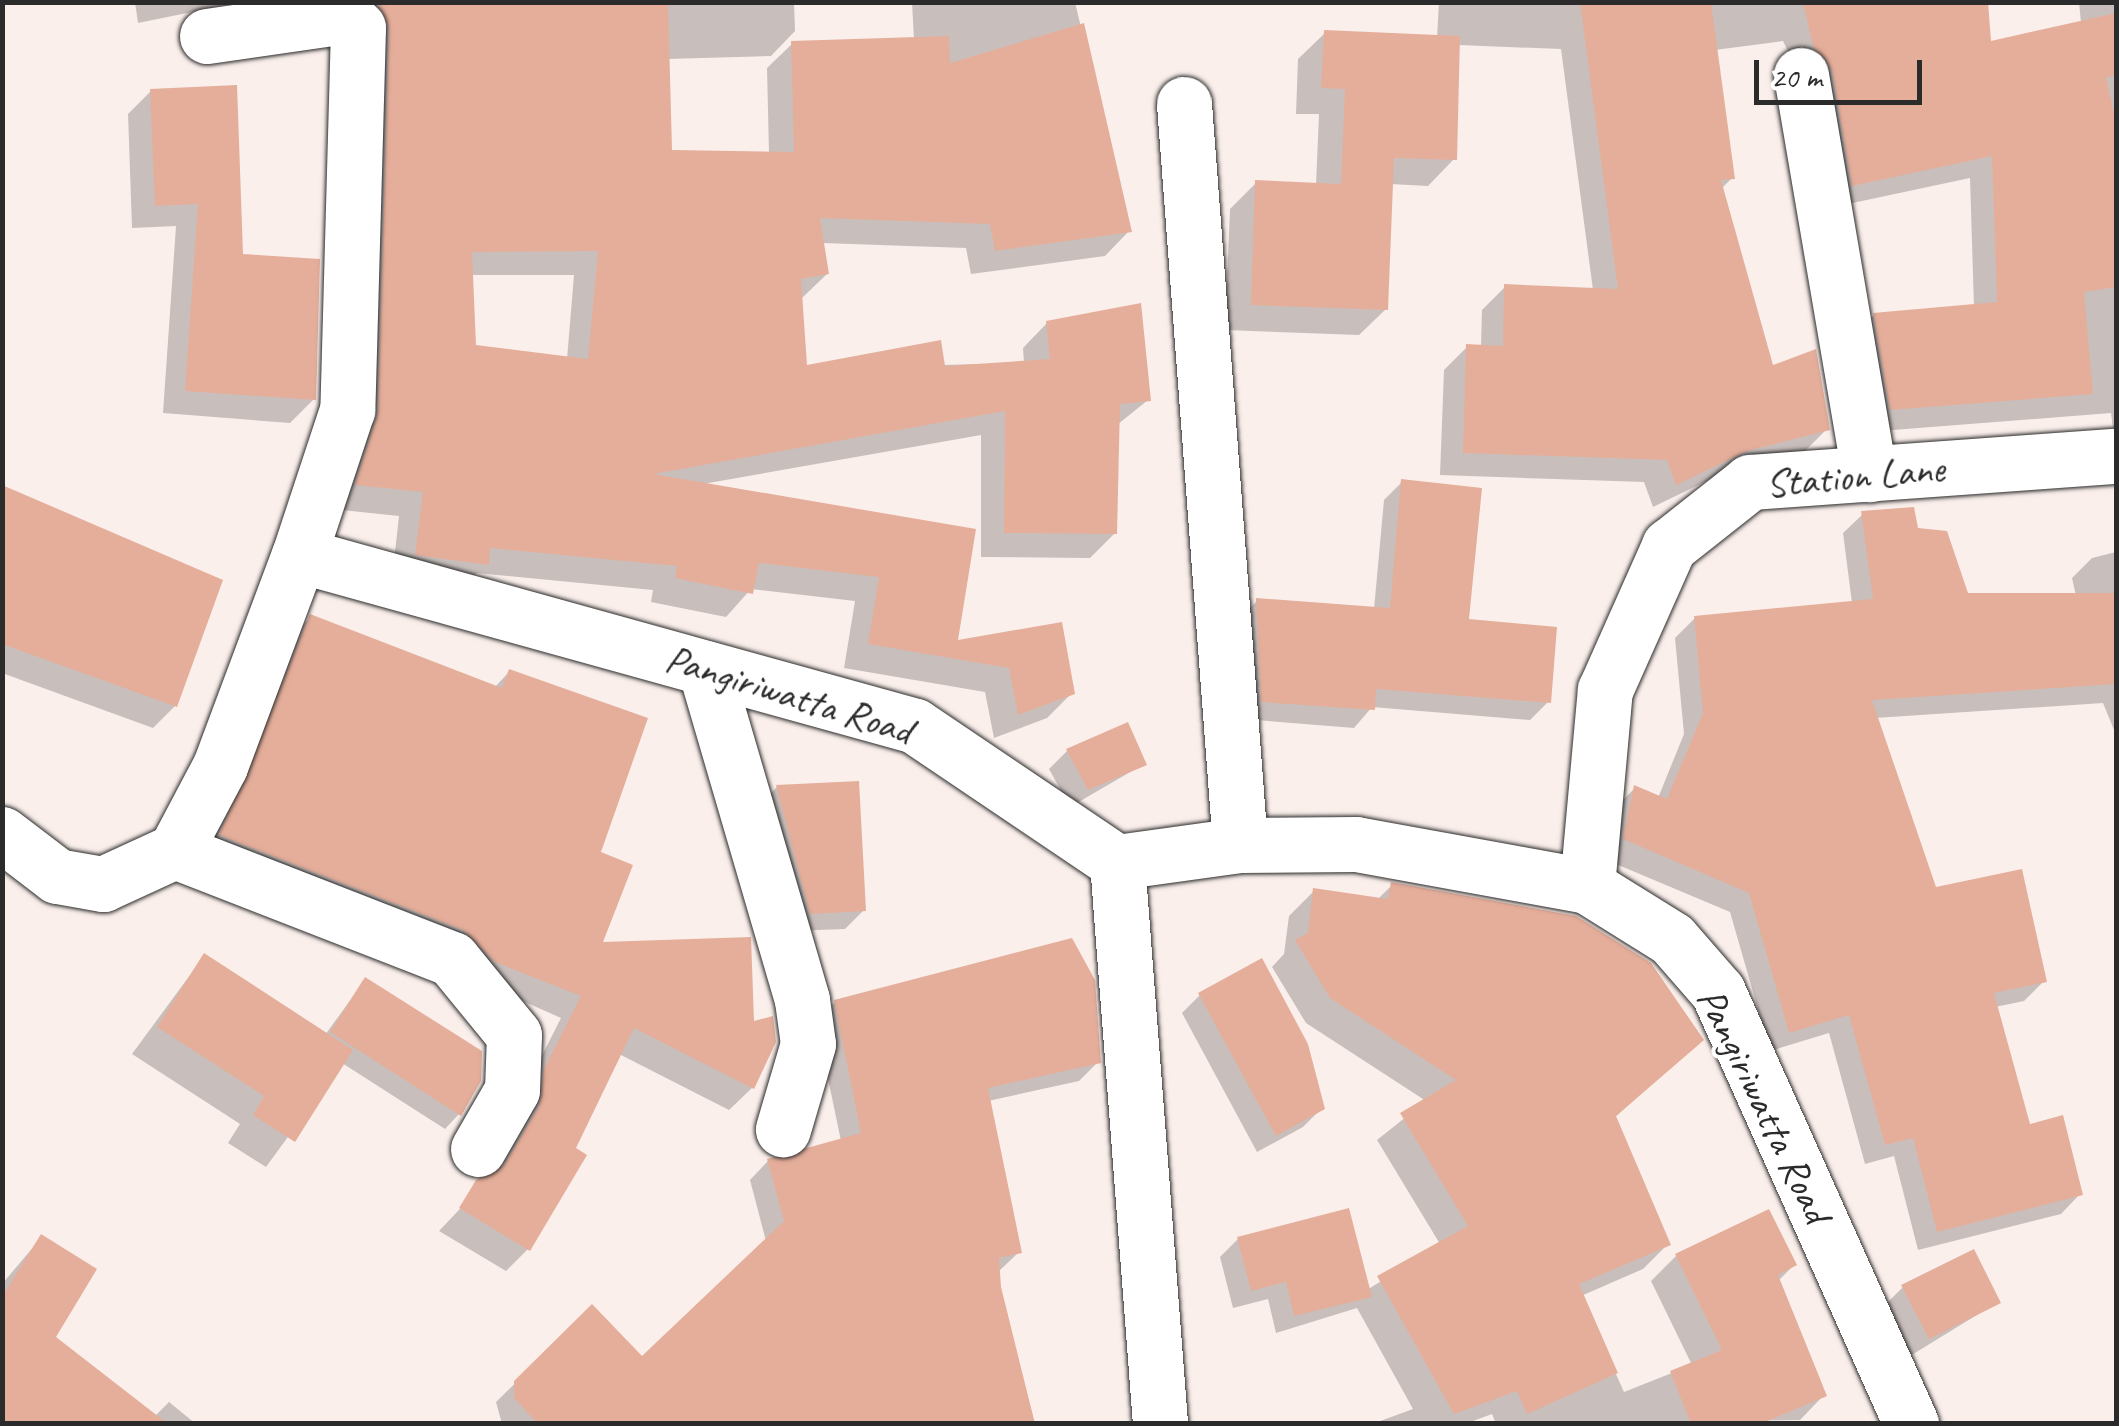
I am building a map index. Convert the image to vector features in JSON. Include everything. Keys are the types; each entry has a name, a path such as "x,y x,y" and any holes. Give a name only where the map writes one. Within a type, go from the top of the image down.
{"street":[{"path":"2,834 57,876 104,884 175,852 220,766 300,555 347,410 358,28 346,16 207,36"},
{"path":"1801,75 1870,474"},
{"path":"1184,104 1240,844"},
{"name":"Station Lane","path":"1587,886 1605,690 1670,546 1750,482 2116,456"},
{"name":"Pangiriwatta Road","path":"300,555 915,726 1118,862 1240,844 1356,844 1587,886 1672,940 1718,992 1911,1424"},
{"path":"705,668 802,1000 808,1044 783,1128"},
{"path":"175,852 452,958 514,1034 512,1090 478,1149"},
{"path":"1118,862 1160,1424"}],"building":[{"path":"377,2 668,2 672,150 794,152 791,41 949,36 950,63 1084,23 1132,232 995,251 990,224 820,218 829,274 801,279 807,365 941,340 945,366 1050,359 1046,321 1141,303 1151,401 1120,404 1117,534 1004,533 1005,411 653,474 976,529 958,640 1062,622 1075,694 1018,715 1009,668 868,644 879,577 759,563 753,594 675,578 677,566 490,548 489,565 415,555 423,492 355,485 378,411 389,29","holes":["598,251 588,359 476,345 472,252"]},
{"path":"1580,2 1711,2 1735,179 1721,180 1773,365 1816,349 1830,430 1747,451 1676,485 1667,460 1463,453 1466,344 1503,346 1504,284 1618,289"},
{"path":"1803,2 1988,2 1991,41 2116,13 2116,76 2106,77 2116,123 2116,287 2084,292 2093,394 1890,410 1873,313 1997,302 1992,156 1852,186 1832,70 1813,46"},
{"path":"1324,30 1460,36 1457,160 1394,158 1388,310 1251,305 1255,180 1341,184 1345,89 1321,88"},
{"path":"237,85 243,254 320,259 316,400 185,391 198,204 155,206 150,89"},
{"path":"1401,479 1482,488 1469,619 1557,627 1551,703 1376,689 1375,710 1261,702 1256,598 1390,608"},
{"path":"2,485 223,580 177,707 2,644"},
{"path":"1914,507 1918,528 1947,531 1968,593 2116,593 2116,684 1872,700 1936,887 2022,869 2047,982 1994,993 2030,1124 2063,1115 2083,1195 1937,1232 1913,1138 1885,1145 1849,1015 1789,1033 1749,893 1623,839 1634,785 1667,799 1703,713 1694,616 1873,599 1861,511"},
{"path":"310,614 502,688 509,669 648,718 601,852 633,865 603,942 751,937 754,1021 773,1016 776,1042 754,1089 634,1028 576,1148 587,1155 530,1251 459,1208 476,1180 504,1165 539,1106 544,1069 581,996 495,962 463,930 219,835"},
{"path":"1128,722 1147,765 1088,790 1066,749"},
{"path":"859,781 866,911 810,914 776,785"},
{"path":"1391,882 1576,916 1651,963 1704,1040 1616,1116 1671,1245 1579,1284 1618,1373 1527,1414 1517,1391 1454,1414 1377,1276 1468,1226 1400,1113 1456,1080 1330,998 1295,940 1308,933 1313,888 1388,899"},
{"path":"1072,938 1095,980 1101,1063 988,1088 1022,1253 999,1258 1001,1287 1035,1424 538,1424 514,1398 514,1381 592,1304 642,1356 784,1221 767,1159 861,1133 834,1000"},
{"path":"204,953 353,1050 295,1142 253,1115 264,1096 157,1027"},
{"path":"1262,958 1308,1044 1325,1109 1276,1136 1198,993"},
{"path":"365,977 482,1051 481,1081 461,1116 330,1032"},
{"path":"1349,1208 1372,1297 1294,1316 1286,1282 1251,1291 1237,1237"},
{"path":"1769,1209 1797,1265 1778,1275 1827,1396 1760,1424 1691,1424 1670,1371 1722,1350 1675,1254"},
{"path":"41,1234 97,1269 56,1337 168,1424 2,1424 2,1297"},
{"path":"1974,1249 2001,1303 1929,1339 1901,1285"}]}
